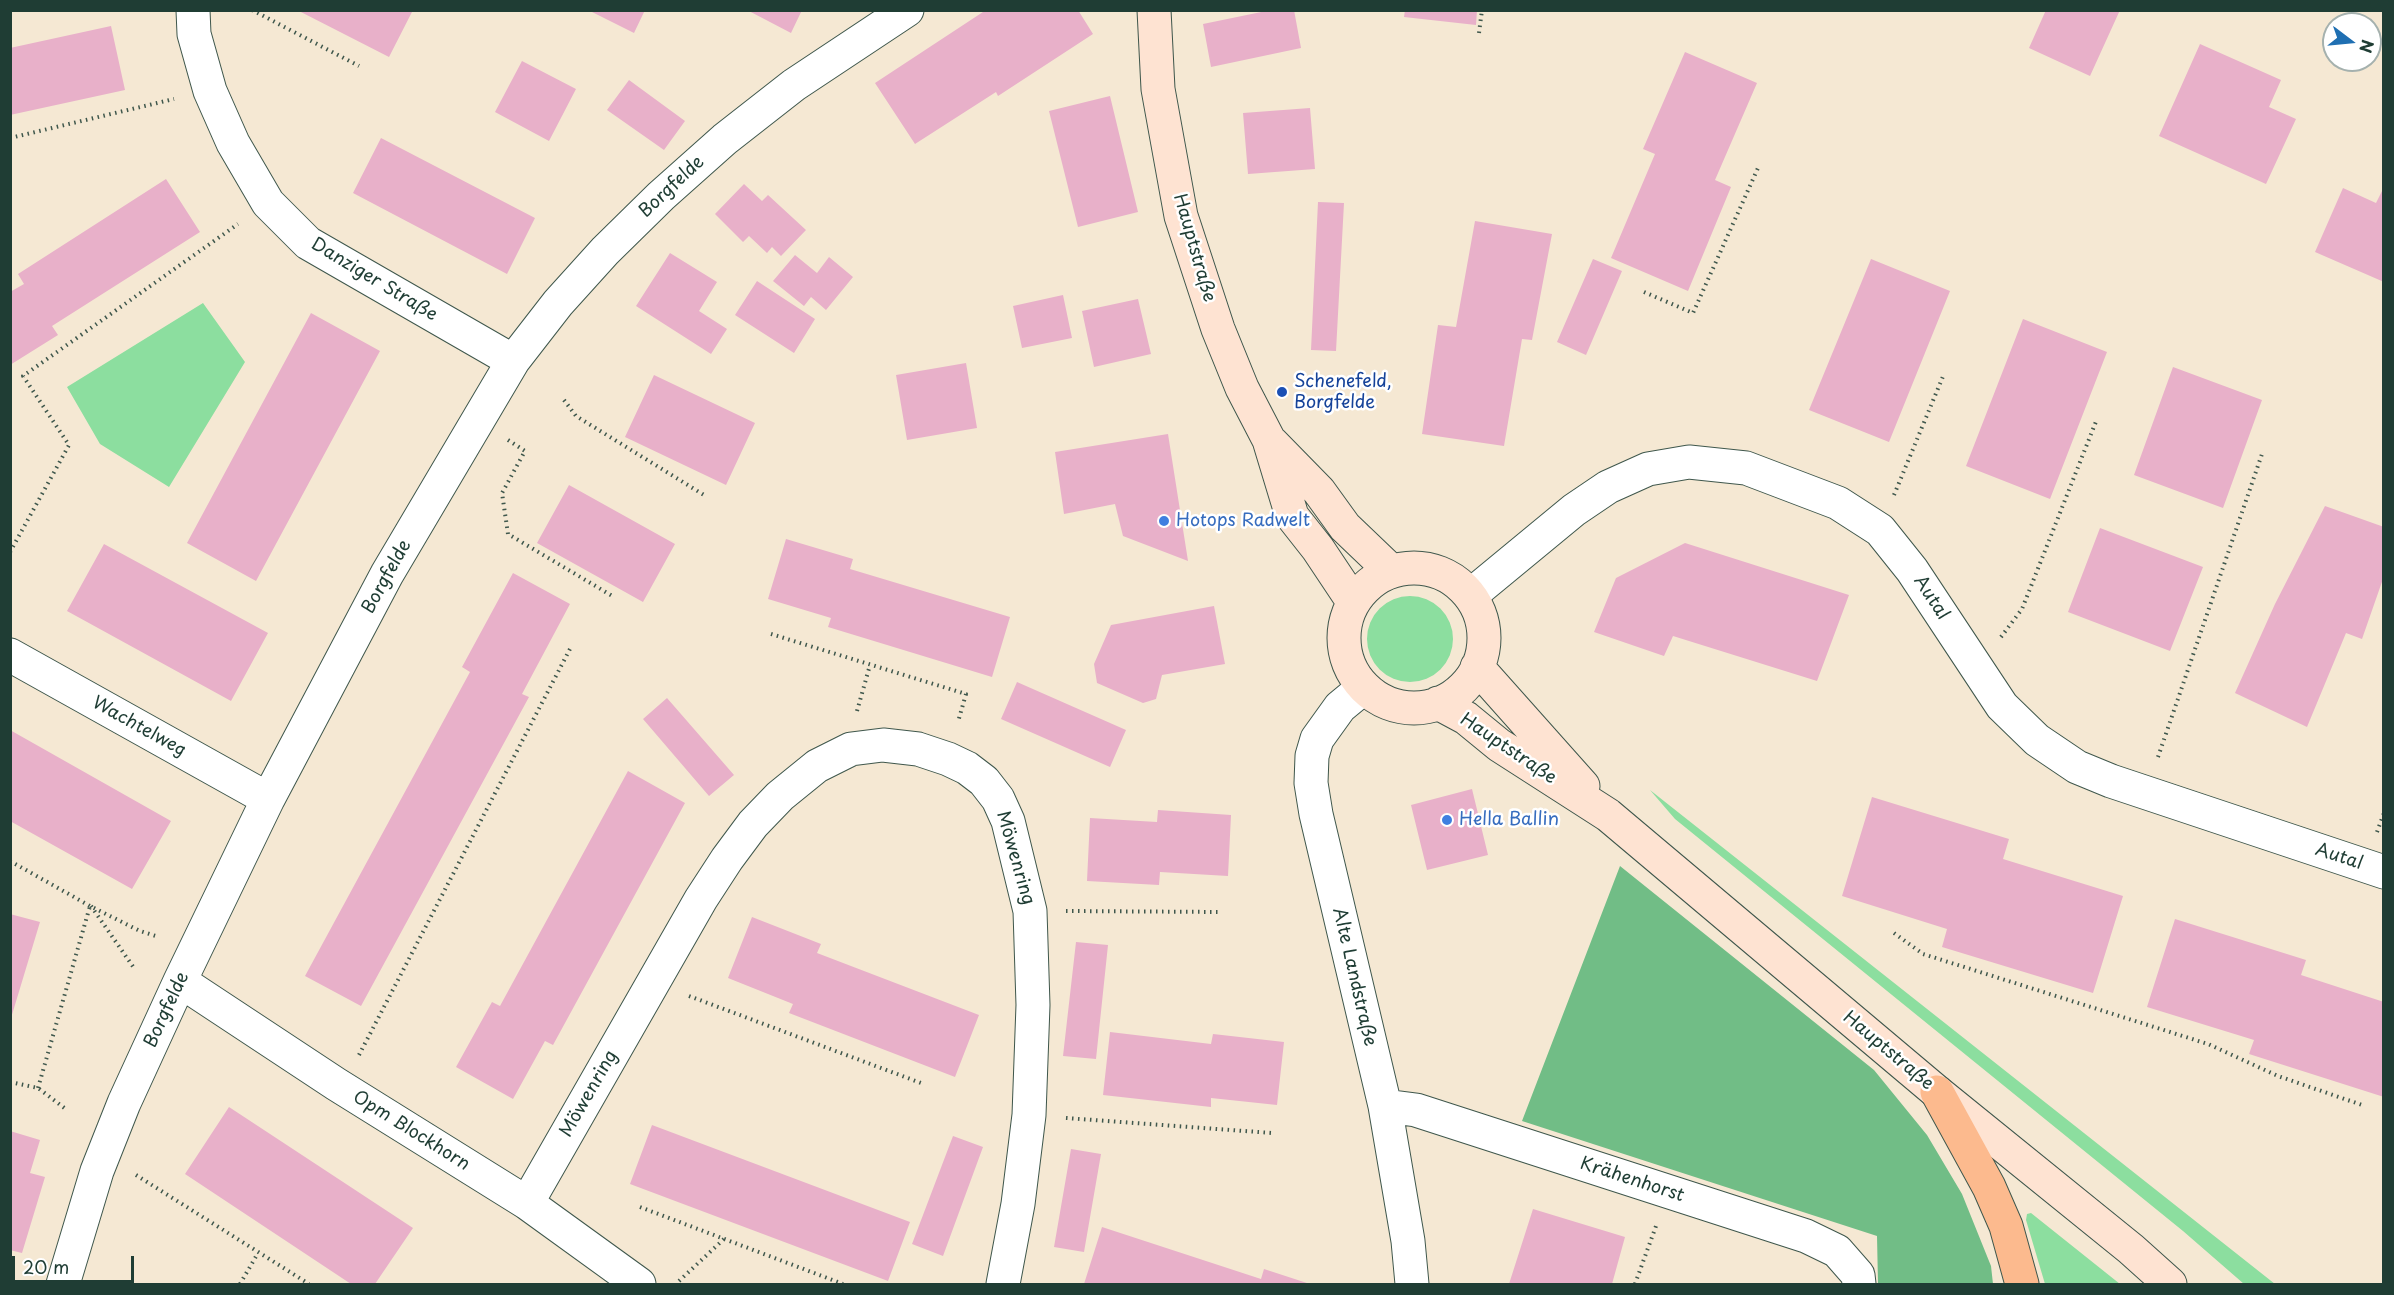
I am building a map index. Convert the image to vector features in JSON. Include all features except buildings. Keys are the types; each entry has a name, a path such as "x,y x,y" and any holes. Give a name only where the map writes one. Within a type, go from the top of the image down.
{"main road":[{"name":"Hauptstraße","path":"1154,10 1158,88 1181,216 1218,329 1242,388 1269,440 1292,516 1318,549 1352,600 1345,620 1343,644 1349,668 1363,688 1382,702 1404,708 1426,707 1449,699 1466,684 1484,650 1485,630 1481,613 1472,595"},
{"name":"Hauptstraße","path":"1269,440 1319,491 1345,527 1391,571"},
{"path":"1352,600 1372,580 1391,571 1411,567 1434,570 1455,580 1472,595"},
{"name":"Hauptstraße","path":"1477,667 1608,815"},
{"name":"Hauptstraße","path":"1438,703 1466,718 1499,745 1608,815 1937,1092 2131,1249 2170,1284"},
{"path":"1937,1092 1989,1187 2006,1226 2022,1284"}],"street":[{"name":"Danziger Straße","path":"193,10 194,34 210,91 233,143 268,202 308,243 513,362"},
{"name":"Borgfelde","path":"63,1284 97,1171 124,1103 268,799 387,574 513,362 558,303 605,251 669,188 725,139 794,85 906,10"},
{"name":"Autal","path":"1472,595 1574,510 1608,487 1648,469 1689,462 1746,468 1838,502 1880,530 1912,570 2002,706 2037,740 2077,767 2111,781 2384,872"},
{"name":"Wachtelweg","path":"10,655 268,799"},
{"name":"Alte Landstraße","path":"1363,688 1340,707 1317,739 1312,756 1311,783 1316,814 1384,1106 1408,1241 1412,1284"},
{"name":"Möwenring","path":"527,1203 726,859 753,824 780,796 817,766 851,749 883,745 918,749 967,768 984,781 998,799 1008,821 1030,910 1034,1005 1029,1115 1018,1204 1003,1284"},
{"name":"Opm Blockhorn","path":"180,981 336,1084 527,1203 639,1284"},
{"name":"Krähenhorst","path":"1384,1106 1416,1110 1806,1236 1837,1251 1858,1275 1859,1284"}],"path":[{"path":"252,10 359,66"},
{"path":"1479,33 1482,10"},
{"path":"10,138 210,91"},
{"path":"1644,292 1693,313 1758,168"},
{"path":"10,552 69,445 23,376 268,202"},
{"path":"1894,495 1944,374"},
{"path":"564,400 576,416 704,495"},
{"path":"1998,641 2022,609 2097,419"},
{"path":"502,437 525,450 502,493 508,534 614,597"},
{"path":"2157,761 2262,454"},
{"path":"771,634 966,694 948,759"},
{"path":"356,1061 571,647"},
{"path":"10,861 90,906 141,931 163,938"},
{"path":"90,906 134,968"},
{"path":"38,1088 90,906"},
{"path":"1030,910 1221,912"},
{"path":"1894,933 1923,954 2208,1044 2278,1076 2362,1105"},
{"path":"653,982 921,1083"},
{"path":"10,1082 38,1088 67,1110"},
{"path":"1029,1115 1272,1133"},
{"path":"135,1175 309,1284"},
{"path":"1635,1284 1668,1191"},
{"path":"640,1207 843,1284"},
{"path":"679,1281 724,1239"},
{"path":"240,1284 258,1253"}],"green space":[{"path":"203,303 245,362 169,487 100,444 67,387"},
{"path":"1402,596 1418,596 1441,608 1450,622 1453,639 1450,656 1441,670 1418,682 1402,682 1386,675 1374,663 1367,647 1367,631 1374,615 1386,603"},
{"path":"1650,790 2275,1284 2244,1284 2183,1231 1675,819"},
{"path":"1620,866 1874,1070 1927,1135 1962,1194 1991,1266 1993,1284 1878,1284 1877,1236 1522,1121"},
{"path":"2031,1213 2120,1284 2045,1284 2026,1220 2027,1214"}],"place":[{"name":"Schenefeld, Borgfelde","path":"1282,392"},
{"name":"Hotops Radwelt","path":"1164,521"},
{"name":"Hella Ballin","path":"1447,820"}]}
